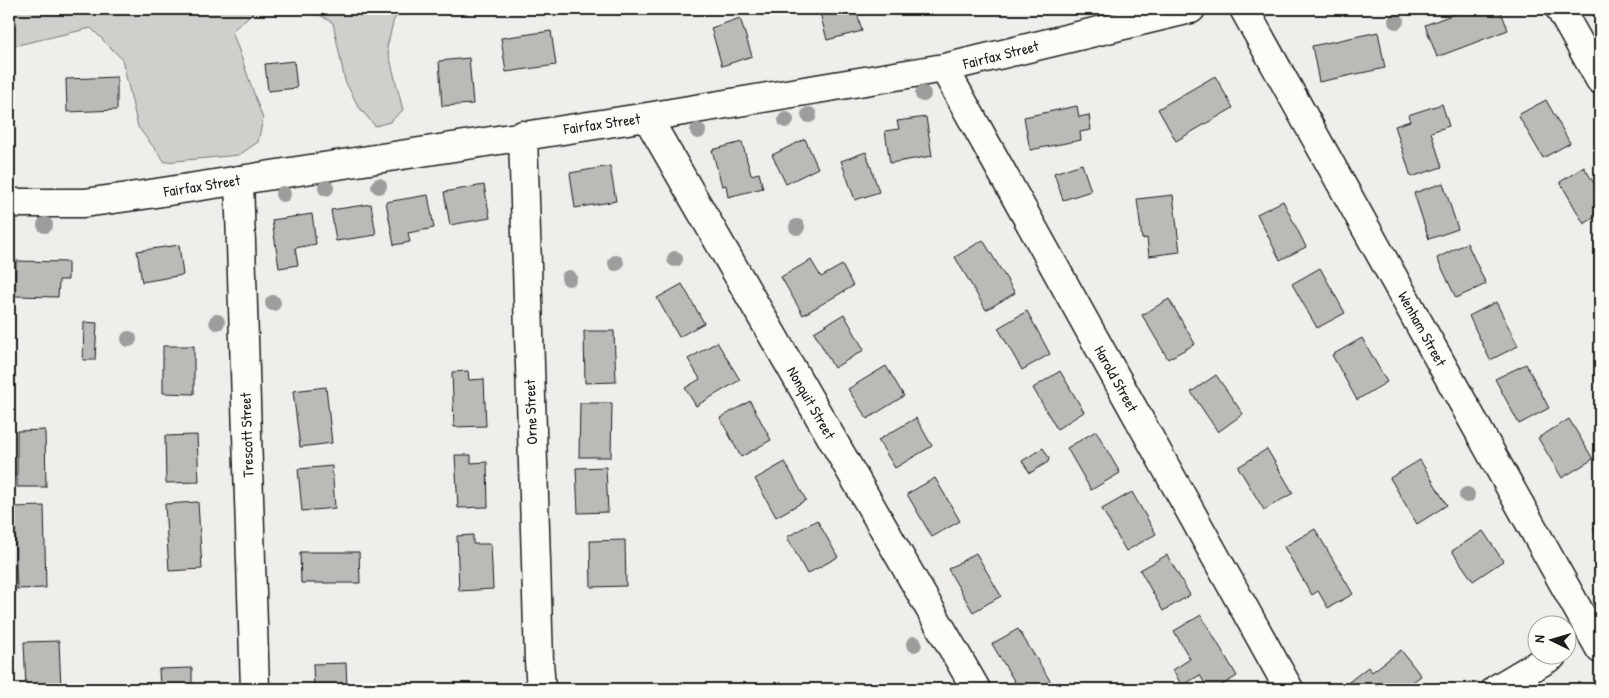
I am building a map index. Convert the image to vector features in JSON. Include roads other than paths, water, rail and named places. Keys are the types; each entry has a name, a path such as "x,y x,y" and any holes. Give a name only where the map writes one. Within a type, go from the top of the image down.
{"street":[{"name":"Fairfax Street","path":"9,203 84,203 647,117 944,68 1191,9"},
{"name":"Wenham Street","path":"1244,9 1597,636"},
{"path":"1560,9 1600,80"},
{"name":"Harold Street","path":"944,68 1289,689"},
{"name":"Nonquit Street","path":"647,117 976,689"},
{"name":"Orne Street","path":"523,135 541,689"},
{"name":"Trescott Street","path":"239,180 255,689"},
{"path":"1576,643 1597,636"},
{"path":"1496,689 1535,666"}]}
